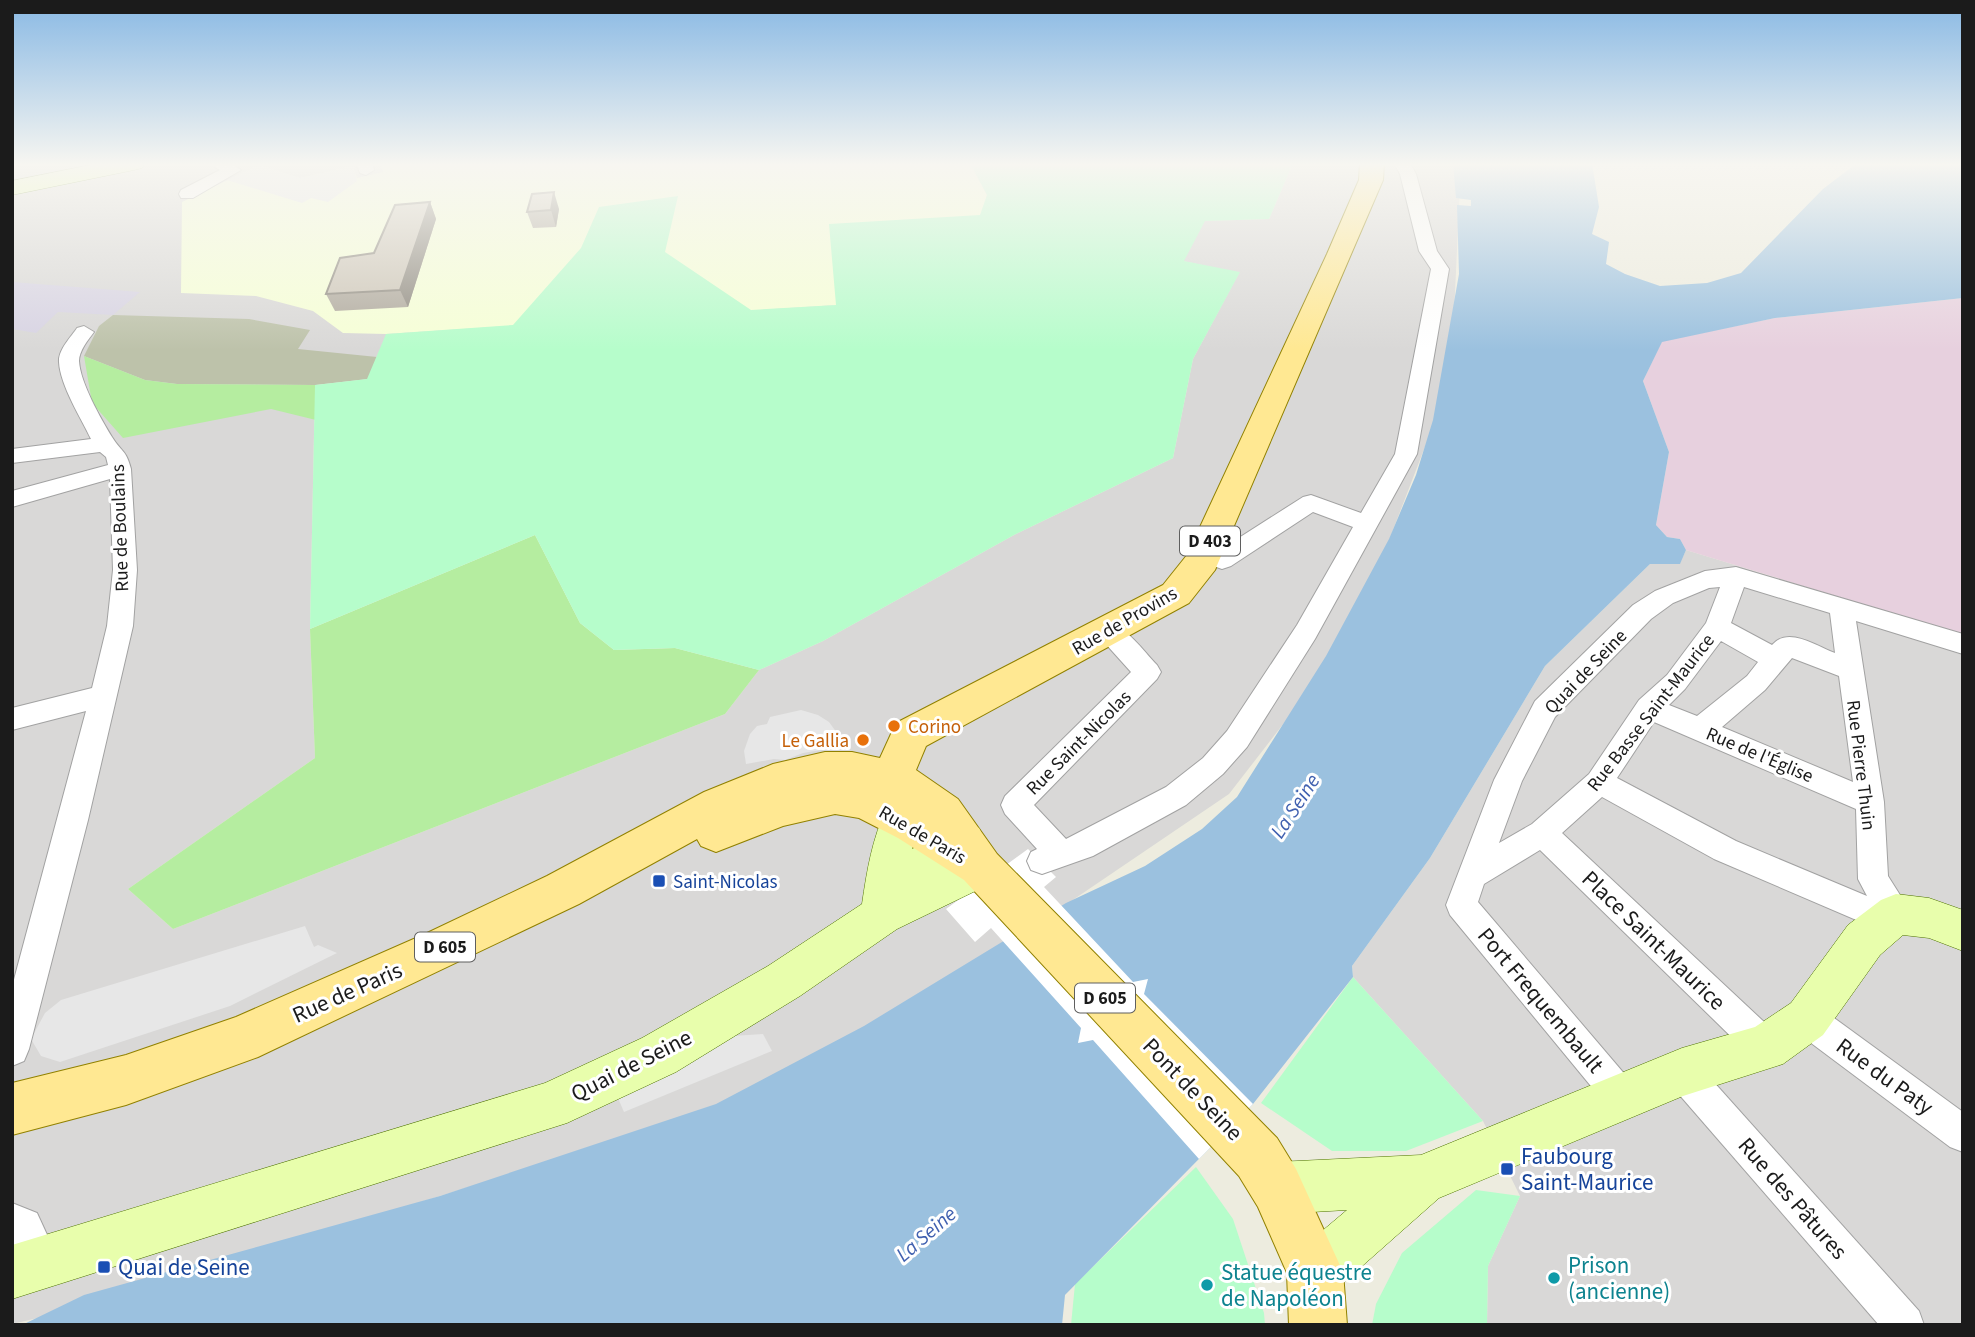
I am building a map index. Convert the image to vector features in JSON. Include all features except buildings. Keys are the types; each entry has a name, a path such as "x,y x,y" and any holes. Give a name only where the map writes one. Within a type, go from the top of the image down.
{"main road":[{"name":"Rue de Provins","path":"891,802 910,735 1176,594 1205,554 1352,225"},
{"name":"Rue de Paris","path":"12,1109 126,1080 241,1040 563,890 801,802 849,797 891,802 965,853"},
{"path":"884,903 891,849 891,802"},
{"name":"Quai de Seine","path":"27,1268 550,1106 659,1055 784,981 884,903 965,853"},
{"name":"Pont de Seine","path":"965,853 1258,1157 1278,1188 1317,1298"},
{"path":"1278,1188 1421,1180 1682,1072 1766,1047 1807,1019 1864,940 1892,917 1929,918 1963,931"},
{"path":"1317,1298 1421,1180"}],"street":[{"path":"1205,554 1222,560 1311,503 1369,524 1406,454 1440,269 1428,251 1421,225"},
{"name":"Rue de Boulains","path":"12,1049 120,626 125,570 120,470 117,455 105,444 80,396 69,362 71,352 84,332"},
{"path":"12,457 105,444"},
{"path":"12,499 120,470"},
{"name":"Rue Saint-Nicolas","path":"1108,632 1148,672 1016,805 1052,858 1082,847 1176,796 1213,766 1237,740 1306,632 1369,524"},
{"path":"1736,576 1963,644"},
{"name":"Rue Basse Saint-Maurice","path":"1466,891 1542,833 1599,782 1649,708 1676,682 1717,627 1736,576"},
{"name":"Quai de Seine","path":"1466,891 1508,780 1545,709 1642,612 1664,597 1705,580 1736,576"},
{"name":"Rue Pierre Thuin","path":"1843,609 1870,802 1873,879 1892,917"},
{"path":"1717,627 1775,659"},
{"path":"1701,729 1756,683 1787,645 1850,670"},
{"path":"12,719 103,696"},
{"name":"Rue de l'Église","path":"1649,708 1870,802"},
{"path":"1599,782 1725,850 1892,917"},
{"name":"Place Saint-Maurice","path":"1542,833 1766,1047"},
{"name":"Port Frequembault","path":"1466,891 1621,1096"},
{"name":"Rue du Paty","path":"1807,1019 1963,1134"},
{"name":"Rue des Pâtures","path":"1682,1072 1905,1325"},
{"path":"12,1222 24,1226 27,1268"}],"shaded area":[{"path":"12,225 946,225 837,305 387,334 368,379 315,385 310,629 315,758 128,889 173,929 725,714 759,670 823,641 1014,535 1173,458 1193,359 1239,273 1183,261 1202,225 1458,225 1451,379 1353,634 1229,794 943,988 721,1109 72,1310 12,1324"},
{"path":"182,225 974,225 922,297 837,305 386,334 343,333 313,311 256,296 181,293"},
{"path":"12,282 140,292 113,315 58,312 36,333 12,329"},
{"path":"1963,298 1963,635 1686,550 1680,539 1667,537 1656,525 1669,452 1643,381 1662,341 1775,318"},
{"path":"113,315 249,319 310,330 298,349 377,357 368,379 315,385 177,384 145,380 84,356 99,326"},
{"path":"1686,550 1963,635 1963,1325 1487,1325 1488,1266 1520,1196 1483,1121 1353,977 1352,966 1430,858 1545,666 1650,564 1680,563"},
{"path":"801,710 818,715 829,722 837,733 841,744 839,747 803,753 785,760 774,759 746,764 744,751 750,734 757,726 767,724 770,717"},
{"path":"305,926 314,947 318,945 337,953 230,1006 60,1062 41,1056 31,1039 45,1013 61,1000"},
{"path":"763,1034 772,1051 624,1112 615,1091 718,1037"}],"green space":[{"path":"591,225 671,225 665,252 751,310 836,305 829,225 1203,225 1184,261 1240,272 1193,359 1173,458 1014,535 823,641 759,670 675,648 614,650 580,623 535,535 310,629 315,385 367,379 386,334 513,325 581,248"},
{"path":"84,356 145,380 177,384 315,385 316,420 271,409 123,438 92,403"},
{"path":"535,535 580,623 614,650 675,648 759,670 725,714 173,929 128,889 315,758 310,629"},
{"path":"1353,977 1483,1121 1406,1151 1332,1151 1261,1103"},
{"path":"1196,1167 1233,1219 1264,1313 1265,1325 1071,1325 1075,1284"},
{"path":"1476,1190 1520,1196 1488,1266 1487,1325 1372,1325 1376,1304 1402,1253"}],"water":[{"name":"La Seine","path":"1458,225 1594,225 1592,234 1609,242 1606,264 1660,286 1707,283 1741,273 1787,225 1963,225 1963,298 1775,318 1662,342 1643,381 1669,452 1656,525 1667,537 1680,539 1686,550 1680,564 1650,564 1545,666 1430,858 1352,966 1353,977 1253,1104 1065,1295 1062,1325 22,1325 84,1295 440,1196 716,1104 864,1026 1066,903 1145,866 1202,829 1237,797 1326,656 1389,539 1416,475 1433,420 1459,274"}],"pier":[{"path":"1028,849 1056,877 1044,887 1133,982 1148,979 1144,994 1253,1104 1199,1159 1093,1040 1078,1043 1081,1028 991,928 975,942 946,909"}],"place":[{"name":"Corino","path":"894,726"},
{"name":"Le Gallia","path":"863,740"},
{"name":"Saint-Nicolas","path":"659,881"},
{"name":"Faubourg Saint-Maurice","path":"1507,1169"},
{"name":"Quai de Seine","path":"104,1267"},
{"name":"Prison (ancienne)","path":"1554,1278"},
{"name":"Statue équestre de Napoléon","path":"1207,1285"}]}
